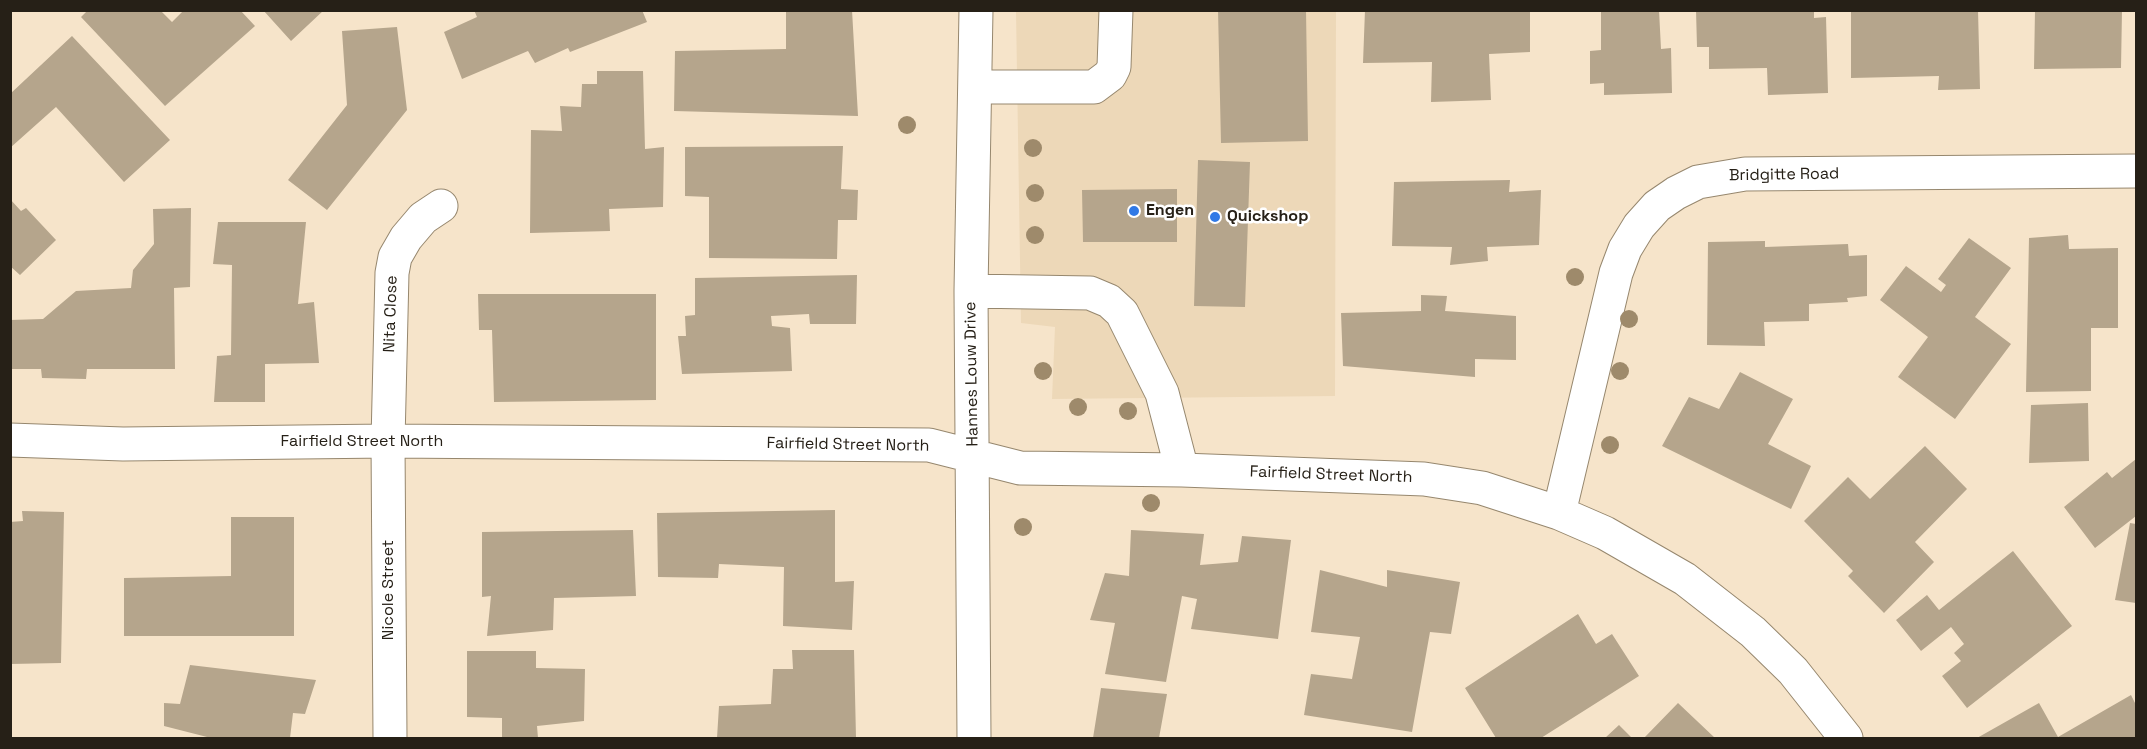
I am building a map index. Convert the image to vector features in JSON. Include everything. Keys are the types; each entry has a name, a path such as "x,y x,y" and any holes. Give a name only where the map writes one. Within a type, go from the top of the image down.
{"street":[{"name":"Hannes Louw Drive","path":"974,738 971,291 976,10"},
{"path":"975,87 1095,87 1114,67 1116,10"},
{"name":"Bridgitte Road","path":"1559,513 1619,265 1639,226 1657,206 1676,193 1698,182 1745,174 2136,171"},
{"name":"Nita Close","path":"388,441 392,273 395,257 406,238 423,219 441,206"},
{"path":"971,291 1090,293 1109,301 1122,313 1162,393 1182,470"},
{"name":"Fairfield Street North","path":"10,440 123,444 388,441 929,445 1020,468 1182,470 1424,479 1482,488 1559,513 1605,533 1685,579 1753,632 1793,671 1846,738"},
{"name":"Nicole Street","path":"388,441 390,738"}],"shaded area":[{"path":"1016,11 1336,11 1335,396 1052,399 1055,327 1021,323"}],"building":[{"path":"88,10 160,10 172,22 184,10 240,10 255,26 165,106 81,17"},
{"path":"263,10 324,10 291,41"},
{"path":"474,10 642,10 647,22 570,52 568,48 535,63 528,51 462,79 444,32 477,17"},
{"path":"786,10 852,10 858,116 674,111 675,51 786,49"},
{"path":"1218,10 1306,10 1308,141 1221,143"},
{"path":"1365,10 1530,10 1530,52 1489,54 1491,100 1431,102 1432,62 1363,63"},
{"path":"1601,10 1659,10 1661,49 1671,48 1672,93 1604,95 1604,83 1590,84 1590,51 1601,50"},
{"path":"1696,10 1814,10 1814,18 1826,17 1828,93 1768,95 1767,68 1709,69 1709,47 1697,47"},
{"path":"1978,10 1980,89 1938,90 1939,76 1851,78 1851,12"},
{"path":"2035,10 2122,10 2121,68 2034,69"},
{"path":"397,27 407,110 327,210 288,180 347,105 342,31"},
{"path":"72,36 170,140 124,182 56,107 10,148 10,94"},
{"path":"597,71 643,71 645,149 664,147 663,207 609,209 610,231 530,233 531,130 562,131 560,106 581,107 582,84 597,84"},
{"path":"843,146 841,189 858,190 857,220 838,220 837,259 709,258 709,197 685,196 685,147"},
{"path":"1198,160 1250,162 1245,307 1194,306"},
{"path":"1510,180 1509,192 1541,190 1539,245 1487,247 1488,261 1450,265 1452,247 1392,246 1394,182"},
{"path":"1177,189 1177,242 1083,242 1082,190"},
{"path":"10,199 21,211 26,208 56,240 20,275 10,266"},
{"path":"191,208 190,287 174,288 175,369 87,369 86,379 42,378 41,369 10,369 10,320 43,319 76,291 131,288 133,270 154,244 153,209"},
{"path":"218,222 306,222 298,304 314,302 319,363 265,364 265,402 214,402 217,356 231,355 232,265 213,264"},
{"path":"2068,235 2069,249 2118,248 2118,328 2091,328 2091,391 2026,392 2029,238"},
{"path":"1969,238 2011,268 1975,317 2011,344 1955,419 1898,377 1928,337 1880,300 1906,266 1941,292 1946,285 1938,279"},
{"path":"1765,241 1765,247 1848,244 1849,256 1867,255 1867,296 1847,298 1848,302 1809,304 1809,321 1764,322 1765,346 1707,345 1708,242"},
{"path":"857,275 856,324 810,324 809,314 771,316 772,326 790,328 792,371 682,374 678,336 686,336 685,316 695,315 695,278"},
{"path":"478,294 656,294 656,400 494,402 492,330 479,330"},
{"path":"1421,295 1447,296 1445,311 1516,316 1516,360 1475,359 1475,377 1343,366 1341,313 1421,311"},
{"path":"1740,372 1793,399 1768,444 1811,466 1791,509 1662,446 1689,397 1719,409"},
{"path":"2088,403 2089,461 2029,463 2031,405"},
{"path":"1925,446 1967,489 1915,542 1934,562 1884,613 1848,576 1853,571 1804,521 1848,477 1870,499"},
{"path":"2136,459 2136,516 2095,548 2064,507 2107,472 2112,478"},
{"path":"835,510 835,582 854,581 852,630 783,626 784,567 719,564 718,578 658,577 657,513"},
{"path":"22,511 64,512 61,663 10,664 10,522 23,521"},
{"path":"231,517 294,517 294,636 124,636 124,578 231,576"},
{"path":"2130,523 2136,524 2136,603 2115,600"},
{"path":"633,530 636,596 554,598 553,630 487,636 491,596 482,597 482,532"},
{"path":"1131,530 1204,534 1200,565 1238,562 1242,536 1291,540 1278,639 1191,629 1197,599 1182,596 1166,682 1105,674 1115,623 1090,620 1105,573 1129,576"},
{"path":"2013,551 2072,626 1967,708 1942,676 1961,661 1954,653 1964,644 1951,627 1921,651 1896,620 1927,595 1939,610"},
{"path":"1320,570 1387,587 1387,570 1460,582 1451,634 1430,632 1412,732 1304,715 1311,674 1352,679 1360,637 1311,632"},
{"path":"1578,614 1596,644 1612,634 1639,676 1541,738 1496,738 1465,688"},
{"path":"792,650 854,650 856,738 717,738 719,706 771,704 773,669 793,669"},
{"path":"467,651 536,651 536,668 585,669 584,721 537,726 538,738 502,738 502,718 467,717"},
{"path":"190,665 316,680 305,714 293,713 290,738 211,738 164,726 164,703 180,704"},
{"path":"1101,688 1167,694 1159,738 1093,738"},
{"path":"2131,695 2136,705 2136,738 1977,738 2039,703 2058,737"},
{"path":"1678,703 1715,738 1644,738"},
{"path":"1619,725 1632,738 1605,738"}],"place":[{"name":"Engen","path":"1134,211"},
{"name":"Quickshop","path":"1215,217"}]}
